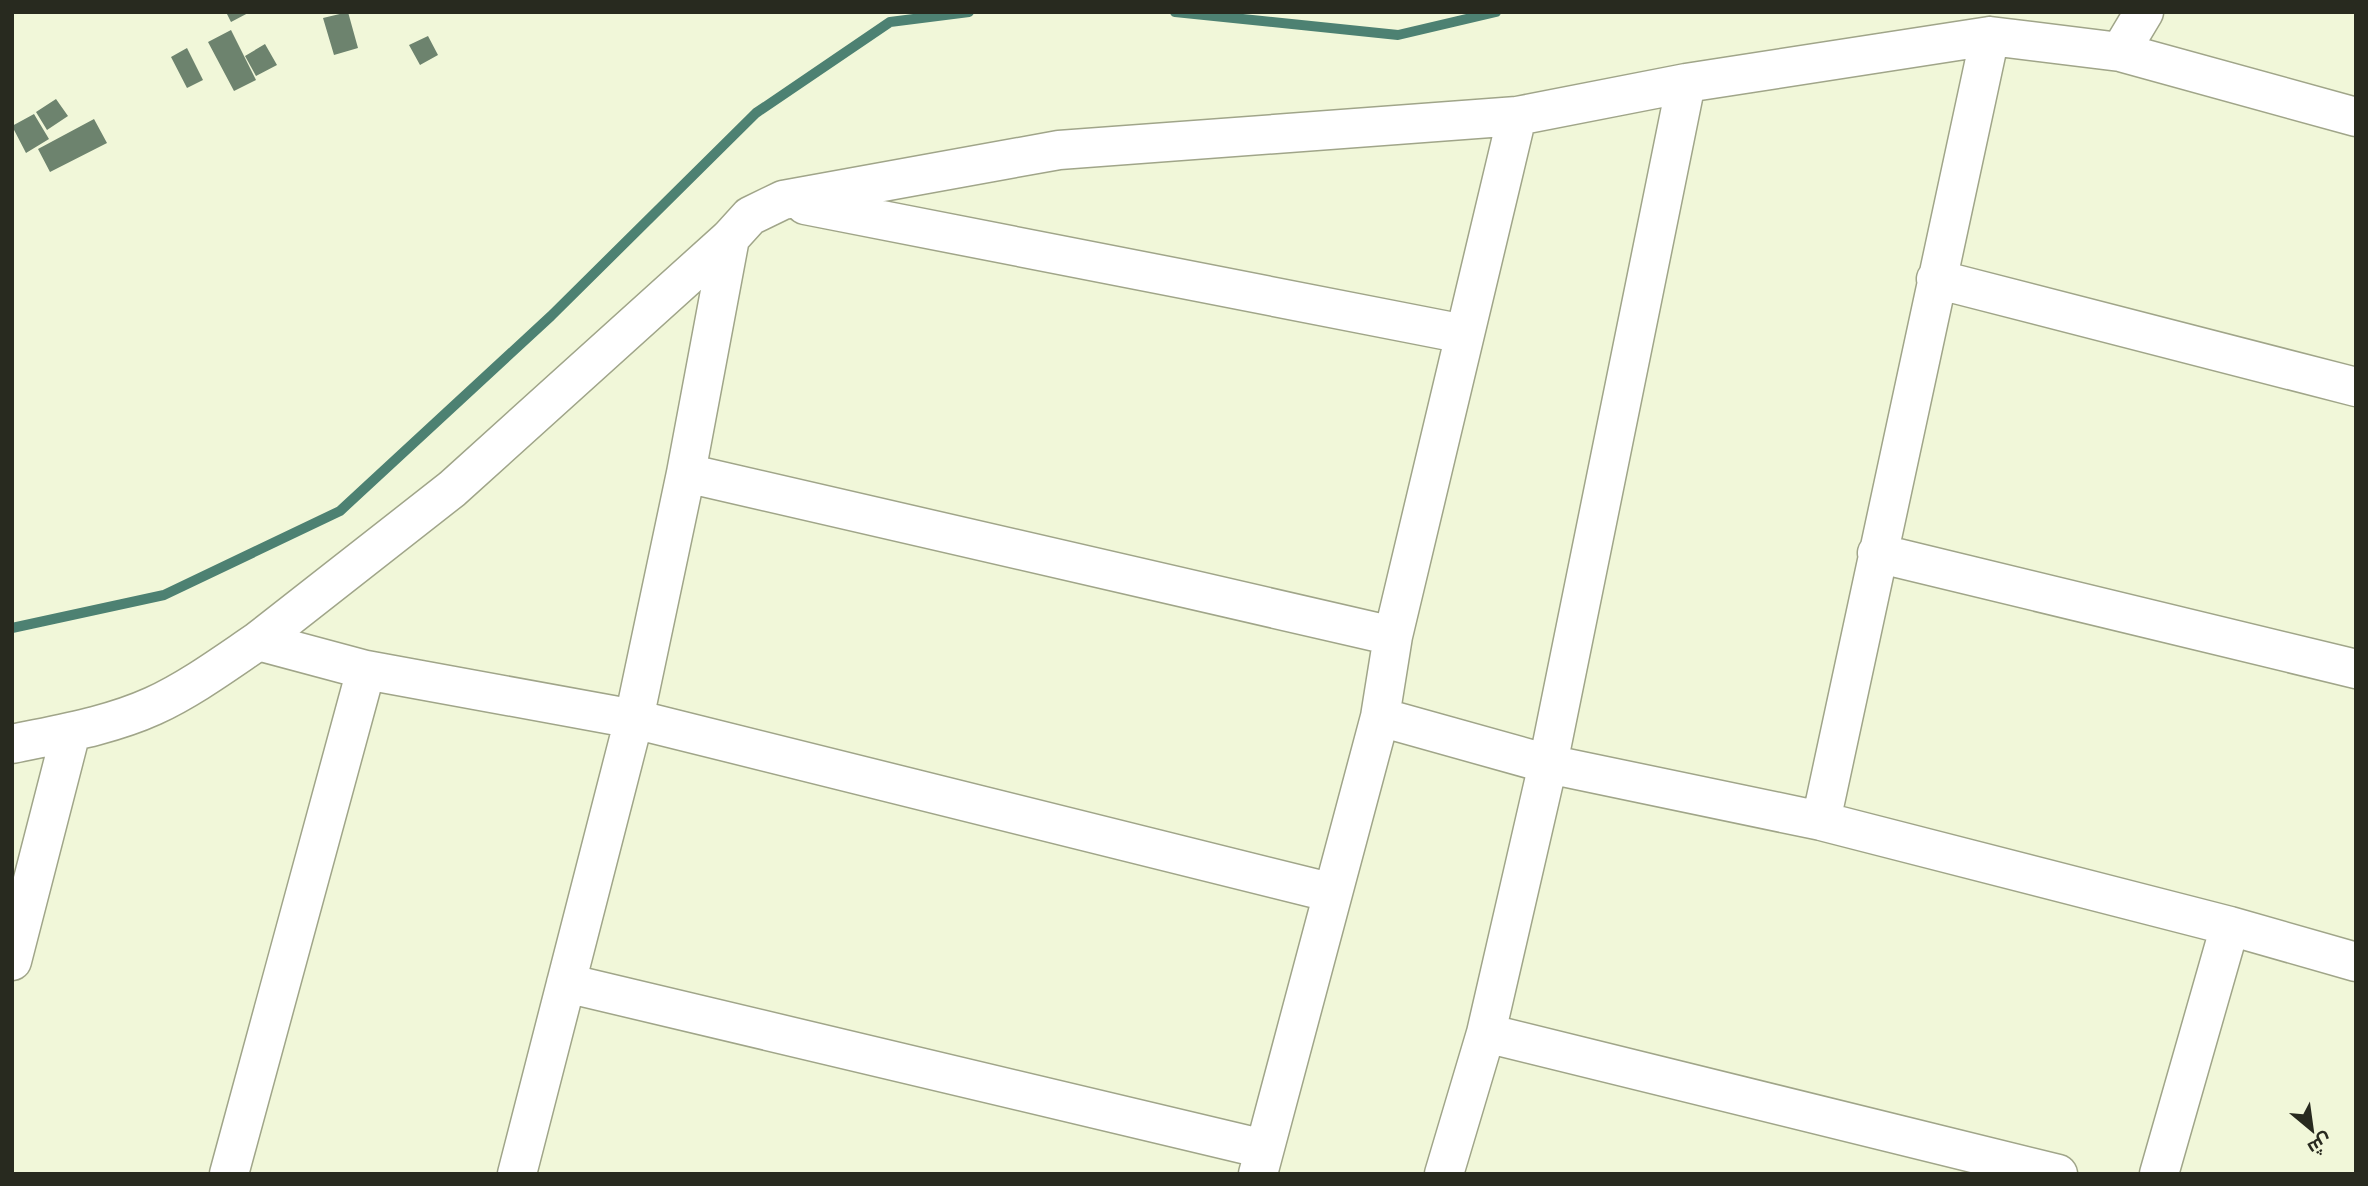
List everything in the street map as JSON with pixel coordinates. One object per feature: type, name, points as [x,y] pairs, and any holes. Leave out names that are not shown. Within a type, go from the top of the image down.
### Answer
[{"type":"street","points":[[2120,52],[2144,12]]},
{"type":"street","points":[[1821,821],[1990,36]]},
{"type":"street","points":[[12,744],[71,732],[152,707],[190,686],[258,641],[452,489],[730,238],[750,216],[783,200],[1059,150],[1517,116],[1686,83],[1990,36],[2120,52],[2356,117]]},
{"type":"street","points":[[1444,1174],[1486,1033],[1548,764],[1686,83]]},
{"type":"street","points":[[566,983],[1261,1161],[1380,717],[1393,636],[1517,116]]},
{"type":"street","points":[[783,200],[1464,334]]},
{"type":"street","points":[[517,1174],[634,719],[687,472],[730,238]]},
{"type":"street","points":[[1936,279],[2356,387]]},
{"type":"street","points":[[687,472],[1393,636]]},
{"type":"street","points":[[1877,553],[2356,669]]},
{"type":"street","points":[[258,641],[366,670],[634,719],[1334,893]]},
{"type":"street","points":[[229,1174],[366,670]]},
{"type":"street","points":[[1380,717],[1548,764],[1821,821],[2230,926],[2356,962]]},
{"type":"street","points":[[12,961],[71,732]]},
{"type":"street","points":[[2159,1174],[2230,926]]},
{"type":"street","points":[[1486,1033],[2058,1174]]},
{"type":"building","points":[[226,12],[250,12],[231,22]]},
{"type":"building","points":[[348,12],[358,48],[334,55],[323,18]]},
{"type":"building","points":[[231,30],[256,80],[234,91],[208,42]]},
{"type":"building","points":[[428,36],[438,55],[420,65],[409,45]]},
{"type":"building","points":[[265,44],[277,65],[256,76],[245,56]]},
{"type":"building","points":[[187,48],[203,80],[187,88],[171,57]]},
{"type":"building","points":[[56,99],[68,116],[47,130],[36,112]]},
{"type":"building","points":[[34,114],[49,139],[26,153],[12,126]]},
{"type":"building","points":[[94,119],[107,143],[50,172],[38,149]]},
{"type":"waterway","points":[[12,628],[164,595],[340,511],[551,316],[756,113],[890,22],[969,12]]},
{"type":"waterway","points":[[1175,12],[1398,35],[1496,12]]}]
